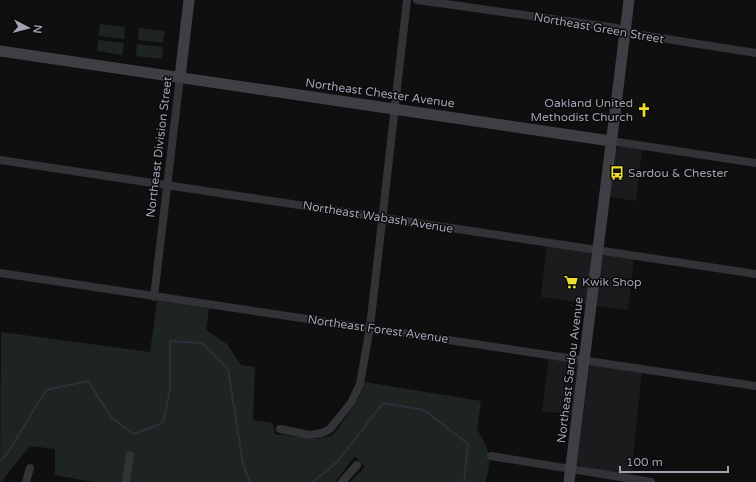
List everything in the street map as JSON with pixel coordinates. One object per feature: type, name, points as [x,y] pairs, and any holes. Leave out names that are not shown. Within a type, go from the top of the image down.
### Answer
[{"type":"street","name":"Northeast Division Street","points":[[154,297],[189,0]]},
{"type":"street","points":[[280,428],[310,435],[322,433],[334,426],[357,392],[363,370],[370,327],[407,0]]},
{"type":"street","name":"Northeast Green Street","points":[[417,0],[616,28],[635,34],[756,53]]},
{"type":"street","name":"Northeast Sardou Avenue","points":[[569,482],[629,0]]},
{"type":"street","name":"Northeast Chester Avenue","points":[[0,51],[756,163]]},
{"type":"street","name":"Northeast Wabash Avenue","points":[[0,160],[756,274]]},
{"type":"street","name":"Northeast Forest Avenue","points":[[0,273],[154,297],[370,327],[756,386]]},
{"type":"street","points":[[126,482],[130,455]]},
{"type":"street","points":[[492,456],[651,482]]},
{"type":"street","points":[[342,482],[357,465]]},
{"type":"street","points":[[26,482],[30,468]]},
{"type":"shaded area","points":[[100,24],[125,27],[124,39],[98,36]]},
{"type":"shaded area","points":[[139,28],[165,31],[163,43],[138,40]]},
{"type":"shaded area","points":[[98,40],[124,43],[122,55],[97,51]]},
{"type":"shaded area","points":[[137,44],[163,47],[162,59],[136,56]]},
{"type":"shaded area","points":[[620,146],[642,150],[636,201],[610,197],[615,151]]},
{"type":"shaded area","points":[[547,244],[591,253],[592,256],[587,304],[541,297]]},
{"type":"shaded area","points":[[605,255],[634,259],[628,310],[596,306],[602,258]]},
{"type":"shaded area","points":[[157,301],[209,308],[206,330],[227,344],[241,365],[255,367],[253,420],[273,423],[275,434],[316,439],[332,436],[355,404],[365,382],[481,401],[477,430],[485,443],[489,455],[489,467],[485,482],[350,482],[365,467],[355,456],[335,482],[93,482],[55,475],[55,449],[30,446],[4,478],[3,482],[0,482],[1,332],[150,352]]},
{"type":"shaded area","points":[[549,357],[575,361],[578,363],[579,368],[573,415],[542,411]]},
{"type":"shaded area","points":[[590,365],[642,372],[631,475],[584,468],[579,466],[577,461]]},
{"type":"waterway","points":[[0,461],[7,454],[46,390],[88,381],[111,417],[133,434],[163,423],[170,390],[170,341],[202,343],[228,369],[243,464],[250,482]]},
{"type":"waterway","points":[[313,482],[338,461],[383,403],[424,410],[468,444],[464,482]]},
{"type":"place","name":"Oakland United Methodist Church","points":[[644,110]]},
{"type":"place","name":"Sardou & Chester","points":[[617,173]]},
{"type":"place","name":"Kwik Shop","points":[[571,282]]}]
